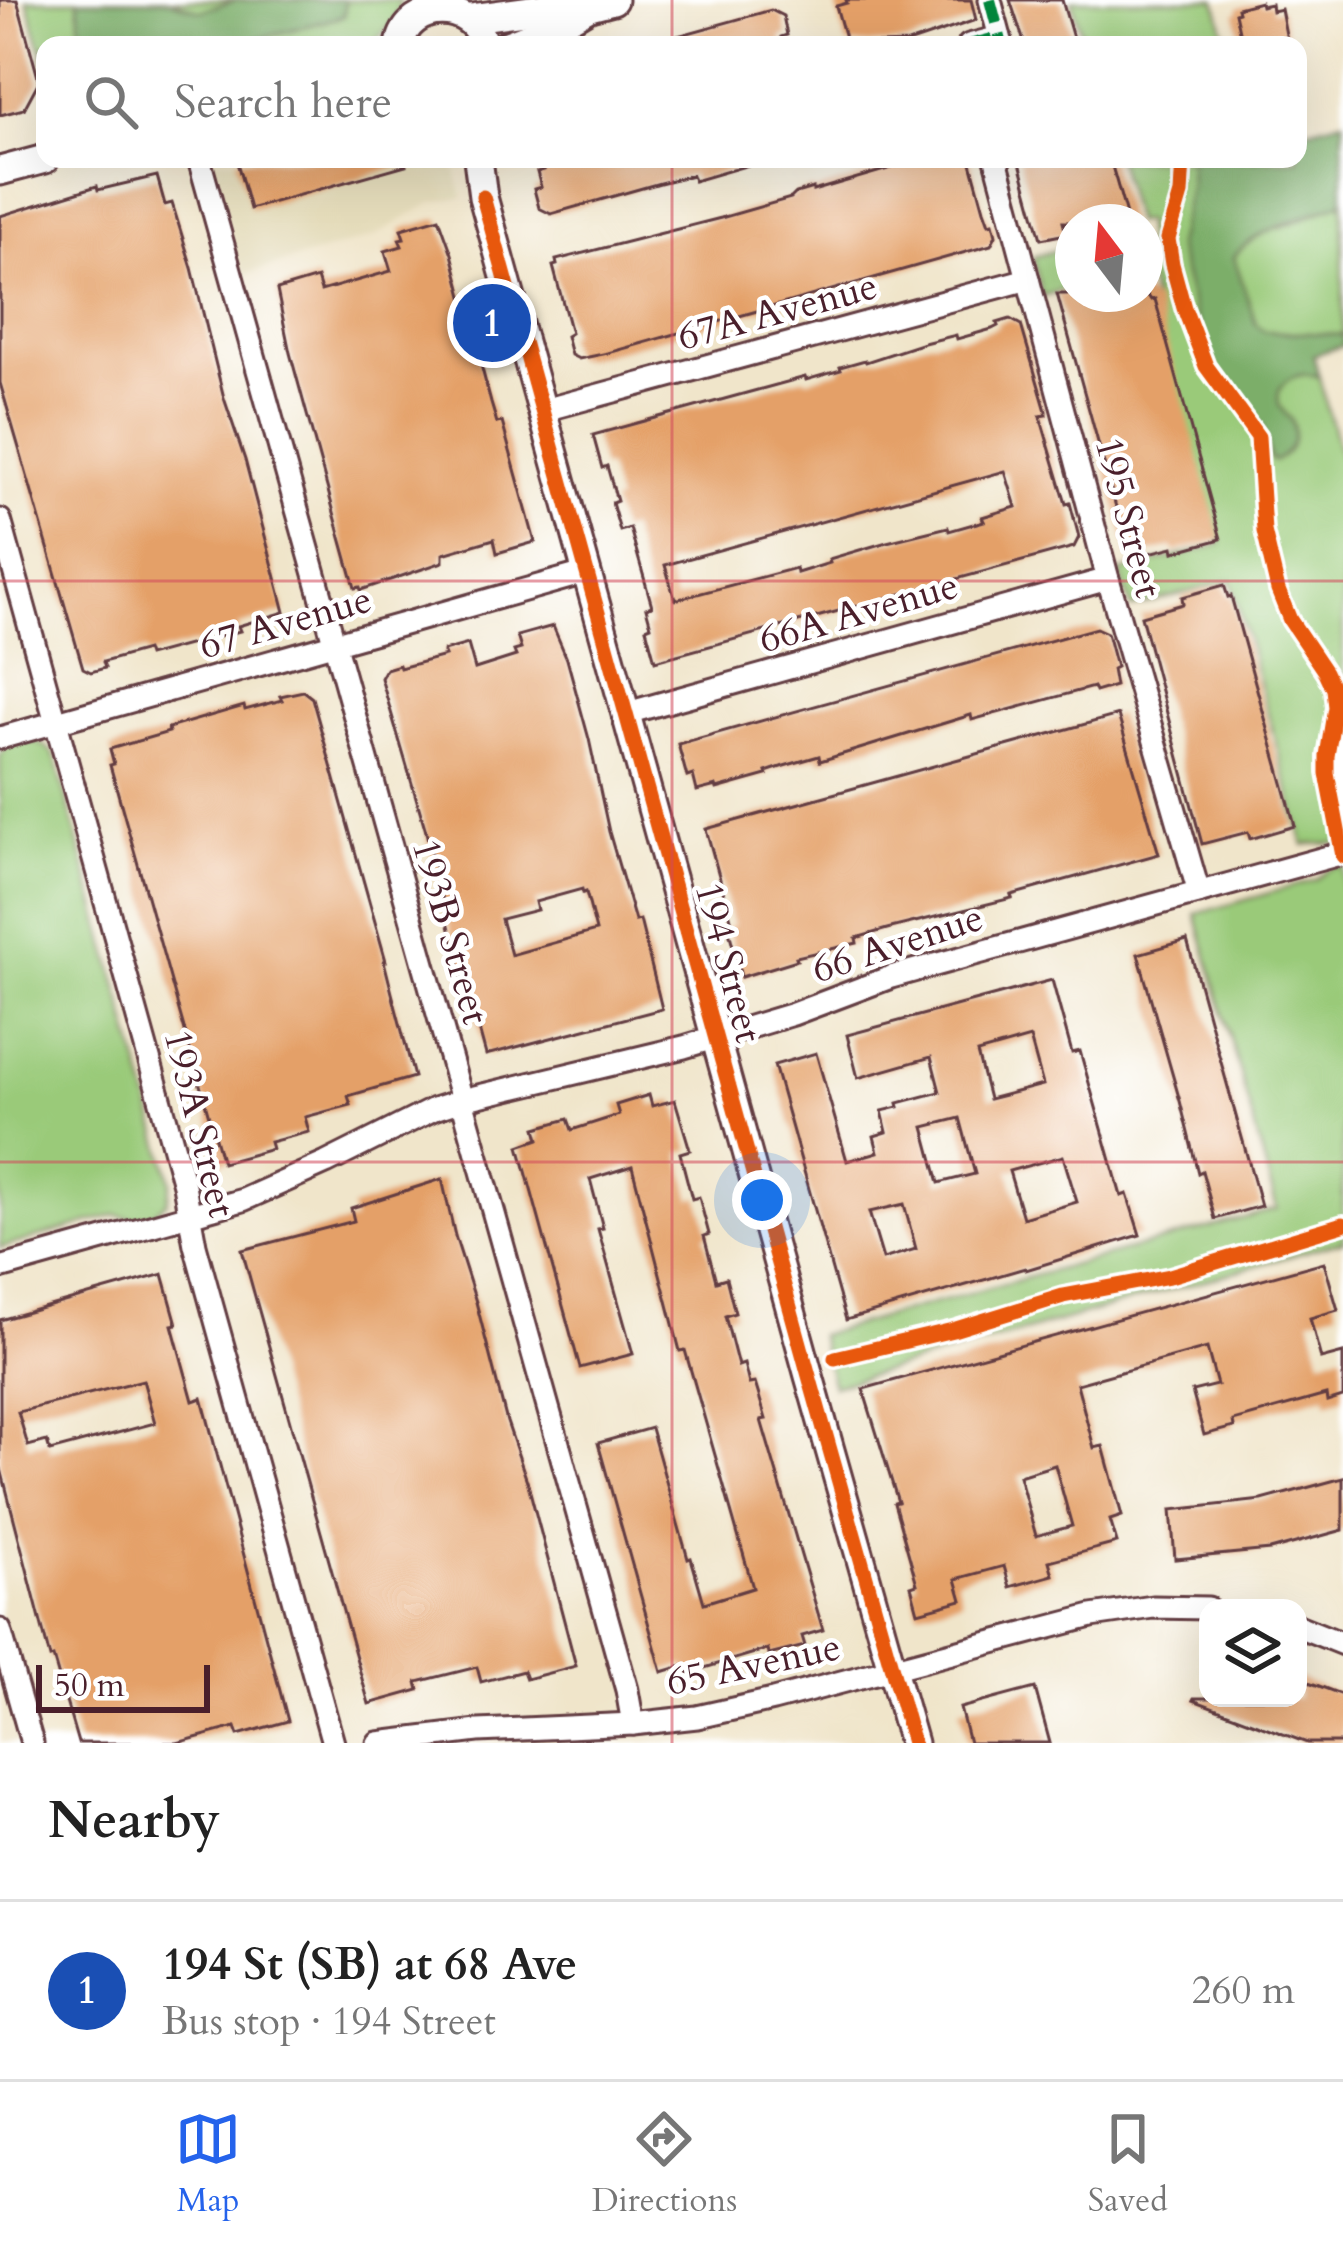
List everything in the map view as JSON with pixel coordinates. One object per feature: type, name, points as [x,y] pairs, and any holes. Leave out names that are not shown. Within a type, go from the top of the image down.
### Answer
[{"type":"street","points":[[990,0],[1000,36]]},
{"type":"street","points":[[401,30],[428,7],[554,8],[601,3]]},
{"type":"street","points":[[530,36],[601,3]]},
{"type":"street","points":[[456,8],[481,36]]},
{"type":"street","points":[[0,171],[36,161]]},
{"type":"street","name":"193B Street","points":[[201,168],[633,1724]]},
{"type":"street","name":"194 Street","points":[[470,168],[484,197]]},
{"type":"street","name":"194 Street","points":[[479,168],[914,1743]]},
{"type":"street","name":"195 Street","points":[[998,168],[1108,579],[1199,893]]},
{"type":"street","name":"67A Avenue","points":[[544,410],[1028,279]]},
{"type":"street","name":"193A Street","points":[[0,520],[333,1743]]},
{"type":"street","name":"67 Avenue","points":[[0,738],[588,572]]},
{"type":"street","name":"66A Avenue","points":[[627,713],[1108,579]]},
{"type":"street","name":"66 Avenue","points":[[0,1268],[242,1200],[462,1100],[716,1037],[891,977],[1343,853]]},
{"type":"street","name":"65 Avenue","points":[[378,1743],[478,1731],[697,1717],[1092,1616],[1153,1607],[1199,1608]]},
{"type":"street","points":[[0,1630],[32,1743]]},
{"type":"street","points":[[1307,1630],[1343,1644]]},
{"type":"shaded area","points":[[212,168],[455,168],[463,197],[433,202],[373,237],[242,275]]},
{"type":"green space","points":[[27,0],[400,0],[396,15],[380,36],[37,36]]},
{"type":"green space","points":[[78,0],[169,0],[200,11],[238,0],[345,0],[344,16],[268,36],[83,36]]},
{"type":"green space","points":[[1072,0],[1216,0],[1226,36],[1082,36]]},
{"type":"green space","points":[[1343,120],[1343,202],[1268,231],[1234,257],[1256,324],[1264,331],[1343,335],[1343,346],[1313,355],[1319,377],[1290,378],[1280,389],[1279,404],[1294,433],[1288,450],[1274,461],[1262,427],[1216,373],[1176,245],[1189,168],[1307,168],[1307,130]]},
{"type":"green space","points":[[1119,168],[1262,168],[1279,228],[1343,202],[1343,335],[1307,333],[1343,466],[1343,842],[1304,845],[1231,580],[1131,608],[1120,572],[1221,544],[1156,312],[1163,312],[1163,204],[1129,204]]},
{"type":"green space","points":[[1055,250],[1055,292],[1042,296],[1033,257]]},
{"type":"green space","points":[[25,741],[44,746],[56,760],[171,1181],[167,1202],[152,1214],[137,1219],[116,1215],[0,1248],[0,754]]},
{"type":"green space","points":[[1343,865],[1343,1241],[833,1386],[819,1335],[1277,1209],[1196,914],[1315,880]]},
{"type":"building","points":[[0,0],[17,0],[36,87],[24,109],[0,115]]},
{"type":"building","points":[[971,0],[976,20],[929,36],[844,36],[836,6]]},
{"type":"building","points":[[1010,0],[1062,0],[1072,36],[1022,36]]},
{"type":"building","points":[[1260,2],[1261,6],[1271,4],[1272,11],[1281,9],[1286,36],[1240,36],[1237,8]]},
{"type":"building","points":[[771,10],[783,16],[787,35],[784,36],[677,36]]},
{"type":"building","points":[[239,168],[395,168],[250,209]]},
{"type":"building","points":[[739,168],[694,181],[692,175],[551,214],[539,208],[534,189],[541,187],[537,172]]},
{"type":"building","points":[[891,168],[972,168],[996,235],[991,245],[608,353],[579,359],[571,355],[566,336],[571,333],[553,266],[556,260]]},
{"type":"building","points":[[1021,168],[1113,168],[1123,204],[1055,204],[1055,236],[1041,239]]},
{"type":"building","points":[[157,176],[165,205],[172,203],[192,268],[285,612],[238,626],[240,631],[148,656],[146,650],[103,662],[105,668],[91,672],[83,668],[0,383],[0,216],[97,186],[98,190]]},
{"type":"building","points":[[439,218],[535,542],[497,553],[494,539],[443,554],[443,562],[361,590],[355,588],[277,290],[317,278],[321,291],[391,271],[385,251],[402,246],[401,229]]},
{"type":"building","points":[[1062,312],[1159,312],[1221,539],[1130,558]]},
{"type":"building","points":[[1010,319],[1021,325],[1046,411],[1040,416],[1079,537],[1074,547],[655,661],[646,628],[651,626],[646,608],[652,606],[630,528],[620,531],[612,503],[617,501],[593,435],[806,380],[924,343],[956,335],[957,339],[992,329]],"holes":[[[1005,471],[1016,507],[982,517],[984,521],[887,542],[797,573],[796,568],[675,600],[665,565]]]},
{"type":"building","points":[[1224,585],[1231,596],[1295,826],[1250,839],[1248,832],[1202,844],[1141,616]]},
{"type":"building","points":[[553,626],[567,659],[609,832],[635,921],[640,920],[662,1009],[486,1055],[381,678],[386,669],[445,656],[443,651],[468,644],[475,669],[516,656],[514,651],[521,649],[517,636]],"holes":[[[582,889],[596,931],[511,955],[501,919],[537,910],[535,902]]]},
{"type":"building","points":[[1096,628],[1107,633],[1116,667],[1112,669],[1115,686],[1095,692],[1093,687],[972,720],[971,715],[717,789],[697,791],[693,775],[687,777],[678,744]]},
{"type":"building","points":[[303,691],[312,698],[414,1077],[348,1096],[351,1105],[305,1117],[309,1132],[270,1142],[272,1149],[222,1163],[110,765],[114,764],[110,749]]},
{"type":"building","points":[[1118,715],[1159,854],[856,938],[857,943],[796,957],[741,977],[728,927],[733,926],[706,829]]},
{"type":"building","points":[[1187,940],[1261,1206],[1215,1219],[1138,954]]},
{"type":"building","points":[[1052,980],[1072,1053],[1080,1051],[1121,1196],[1127,1194],[1140,1235],[846,1320],[774,1065],[816,1053],[847,1161],[878,1152],[874,1136],[887,1132],[882,1111],[940,1092],[931,1057],[858,1078],[847,1035]],"holes":[[[1030,1038],[1043,1085],[989,1099],[977,1053]],[[960,1118],[975,1174],[939,1183],[924,1127]],[[1063,1156],[1077,1202],[1023,1218],[1009,1171]],[[904,1204],[916,1249],[883,1259],[869,1212]]]},
{"type":"building","points":[[649,1095],[652,1106],[675,1100],[690,1150],[680,1153],[692,1199],[699,1197],[716,1281],[726,1278],[735,1313],[725,1316],[738,1366],[744,1364],[749,1384],[755,1383],[766,1419],[761,1420],[823,1630],[802,1636],[805,1646],[769,1655],[768,1649],[688,1673],[685,1665],[662,1672],[598,1443],[651,1428],[704,1603],[753,1588],[685,1350],[680,1351],[632,1166],[590,1179],[603,1228],[598,1229],[633,1354],[580,1368],[519,1146],[539,1139],[536,1128],[568,1119],[572,1130],[619,1115],[616,1105]]},
{"type":"building","points":[[442,1179],[576,1666],[526,1679],[523,1671],[481,1682],[477,1667],[417,1682],[419,1690],[369,1704],[242,1250],[354,1221],[351,1208]]},
{"type":"building","points":[[1324,1262],[1338,1310],[1310,1318],[1321,1359],[1343,1353],[1343,1397],[1327,1402],[1326,1395],[1233,1421],[1234,1427],[1204,1435],[1192,1391],[1217,1385],[1207,1348],[1077,1384],[1094,1448],[1103,1446],[1122,1516],[1110,1520],[1117,1543],[1049,1561],[1053,1575],[1010,1587],[1004,1566],[956,1579],[962,1600],[918,1612],[911,1586],[917,1584],[894,1503],[898,1502],[863,1389]],"holes":[[[1055,1465],[1072,1526],[1036,1536],[1019,1476]]]},
{"type":"building","points":[[163,1274],[193,1401],[202,1398],[288,1721],[238,1735],[235,1727],[177,1743],[78,1743],[50,1658],[0,1465],[0,1320]],"holes":[[[143,1380],[155,1423],[50,1451],[47,1441],[28,1446],[18,1412]]]},
{"type":"building","points":[[1343,1478],[1343,1530],[1270,1550],[1175,1559],[1171,1510],[1262,1500]]},
{"type":"building","points":[[1307,1681],[1343,1695],[1343,1743],[1307,1743],[1212,1707],[1307,1707]]},
{"type":"building","points":[[1035,1688],[1050,1743],[969,1743],[960,1708]]},
{"type":"marked path","points":[[990,0],[1000,36]]},
{"type":"cycle path","points":[[1182,168],[1181,194],[1168,239],[1172,264],[1206,366],[1258,437],[1264,531],[1278,590],[1290,620],[1333,689],[1327,773],[1343,856]]},
{"type":"cycle path","points":[[483,197],[913,1743]]},
{"type":"cycle path","points":[[835,1358],[953,1330],[1063,1296],[1170,1276],[1343,1224]]},
{"type":"place","name":"194 St (SB) at 68 Ave","points":[[492,323]]}]
